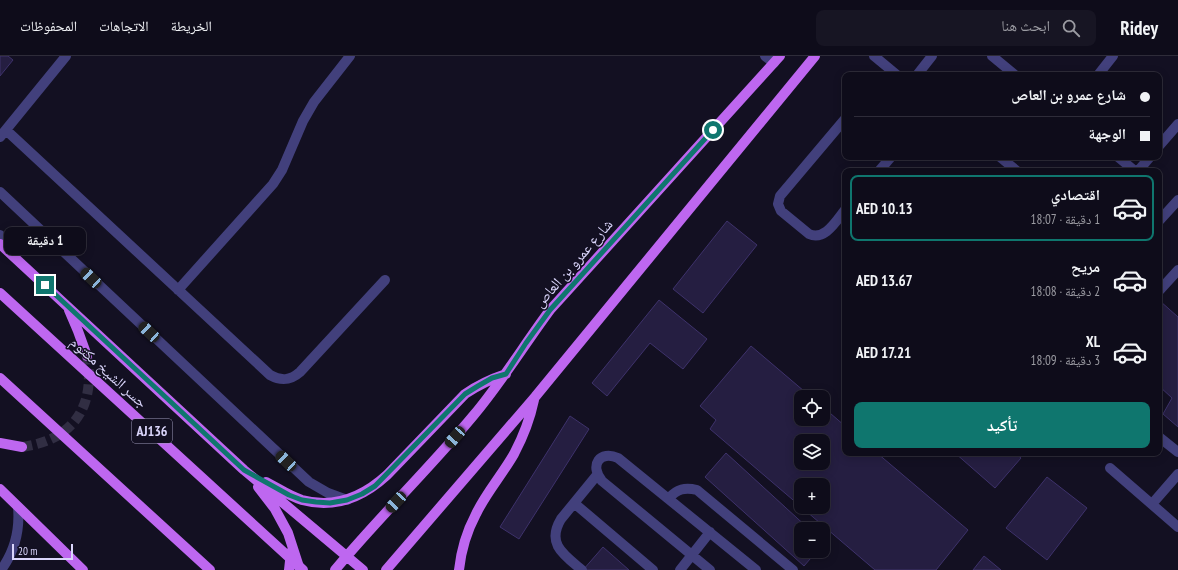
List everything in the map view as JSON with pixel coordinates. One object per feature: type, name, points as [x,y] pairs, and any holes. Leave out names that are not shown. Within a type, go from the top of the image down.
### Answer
[{"type":"main road","points":[[386,570],[535,397],[816,56]]},
{"type":"main road","name":"شارع عمرو بن العاص","points":[[335,570],[474,415],[506,374],[526,343],[555,305],[777,60]]},
{"type":"main road","points":[[0,244],[244,470],[363,570]]},
{"type":"main road","name":"جسر الشيخ مكتوم","points":[[0,293],[302,570]]},
{"type":"main road","points":[[67,306],[87,356]]},
{"type":"main road","points":[[244,470],[289,495],[302,500],[330,503],[347,500],[362,494],[375,486],[465,394],[492,378],[506,374]]},
{"type":"main road","points":[[0,378],[210,570]]},
{"type":"main road","points":[[459,570],[466,539],[475,514],[521,441],[532,412],[535,397]]},
{"type":"main road","points":[[0,443],[22,447]]},
{"type":"main road","points":[[244,470],[275,509],[288,533],[302,570]]},
{"type":"main road","points":[[0,489],[81,568]]},
{"type":"main road","points":[[288,533],[291,552],[289,570]]},
{"type":"main road","points":[[345,570],[346,556]]},
{"type":"street","points":[[66,56],[3,133],[270,375],[282,380],[295,376],[300,372],[385,280]]},
{"type":"street","points":[[178,290],[273,184],[282,170],[303,121],[314,102],[350,56]]},
{"type":"street","points":[[765,56],[777,60]]},
{"type":"street","points":[[874,56],[885,71]]},
{"type":"street","points":[[919,72],[932,56]]},
{"type":"street","points":[[992,56],[1011,72]]},
{"type":"street","points":[[1100,72],[1113,56]]},
{"type":"street","points":[[842,122],[780,196],[778,204],[780,211],[813,236],[825,233],[842,213]]},
{"type":"street","points":[[1162,143],[1178,124]]},
{"type":"street","points":[[882,168],[888,160]]},
{"type":"street","points":[[1004,160],[1013,168]]},
{"type":"street","points":[[1122,160],[1131,168]]},
{"type":"street","points":[[1141,168],[1147,160]]},
{"type":"street","points":[[0,192],[309,482],[328,493],[347,500]]},
{"type":"street","points":[[1162,218],[1178,200]]},
{"type":"street","points":[[0,235],[10,253]]},
{"type":"street","points":[[1162,288],[1178,270]]},
{"type":"street","points":[[1162,439],[1178,452]]},
{"type":"street","points":[[710,570],[602,480],[597,475],[596,467],[598,460],[604,456],[611,455],[618,458],[756,570]]},
{"type":"street","points":[[1110,468],[1178,527]]},
{"type":"street","points":[[1152,504],[1178,474]]},
{"type":"street","points":[[582,570],[559,549],[555,534],[557,526],[597,475]]},
{"type":"street","points":[[668,498],[681,489],[689,488],[697,490],[793,570]]},
{"type":"street","points":[[574,503],[653,570]]},
{"type":"street","points":[[1,570],[9,558],[14,546],[19,520],[18,507]]},
{"type":"street","points":[[680,570],[710,532]]},
{"type":"building","points":[[0,56],[8,56],[13,60],[0,76]]},
{"type":"building","points":[[727,221],[757,245],[703,313],[673,289]]},
{"type":"building","points":[[659,300],[707,339],[683,369],[650,343],[607,396],[592,383]]},
{"type":"building","points":[[1162,303],[1178,317],[1178,427],[1163,414],[1172,398],[1162,389]]},
{"type":"building","points":[[751,346],[803,390],[794,390],[794,426],[830,426],[830,413],[842,423],[842,456],[881,456],[968,530],[936,570],[875,570],[830,532],[830,522],[819,522],[809,514],[830,514],[830,478],[794,478],[794,501],[710,429],[716,420],[700,406]]},
{"type":"building","points":[[570,416],[589,429],[519,539],[500,527]]},
{"type":"building","points":[[726,453],[801,522],[794,522],[794,557],[705,477]]},
{"type":"building","points":[[958,456],[1019,456],[1021,458],[995,488]]},
{"type":"building","points":[[1047,477],[1087,508],[1047,560],[1006,528]]},
{"type":"building","points":[[603,547],[629,570],[583,570]]},
{"type":"building","points":[[984,556],[1001,570],[973,570]]},
{"type":"building","points":[[795,558],[811,558],[804,566]]},
{"type":"tunnel","points":[[22,447],[40,443],[55,437],[67,429],[77,418],[84,405],[88,391],[89,374],[87,356]]},
{"type":"route","points":[[45,285],[244,470],[289,495],[302,500],[330,503],[347,500],[362,494],[375,486],[465,394],[492,378],[506,374],[550,310],[713,130]]}]
